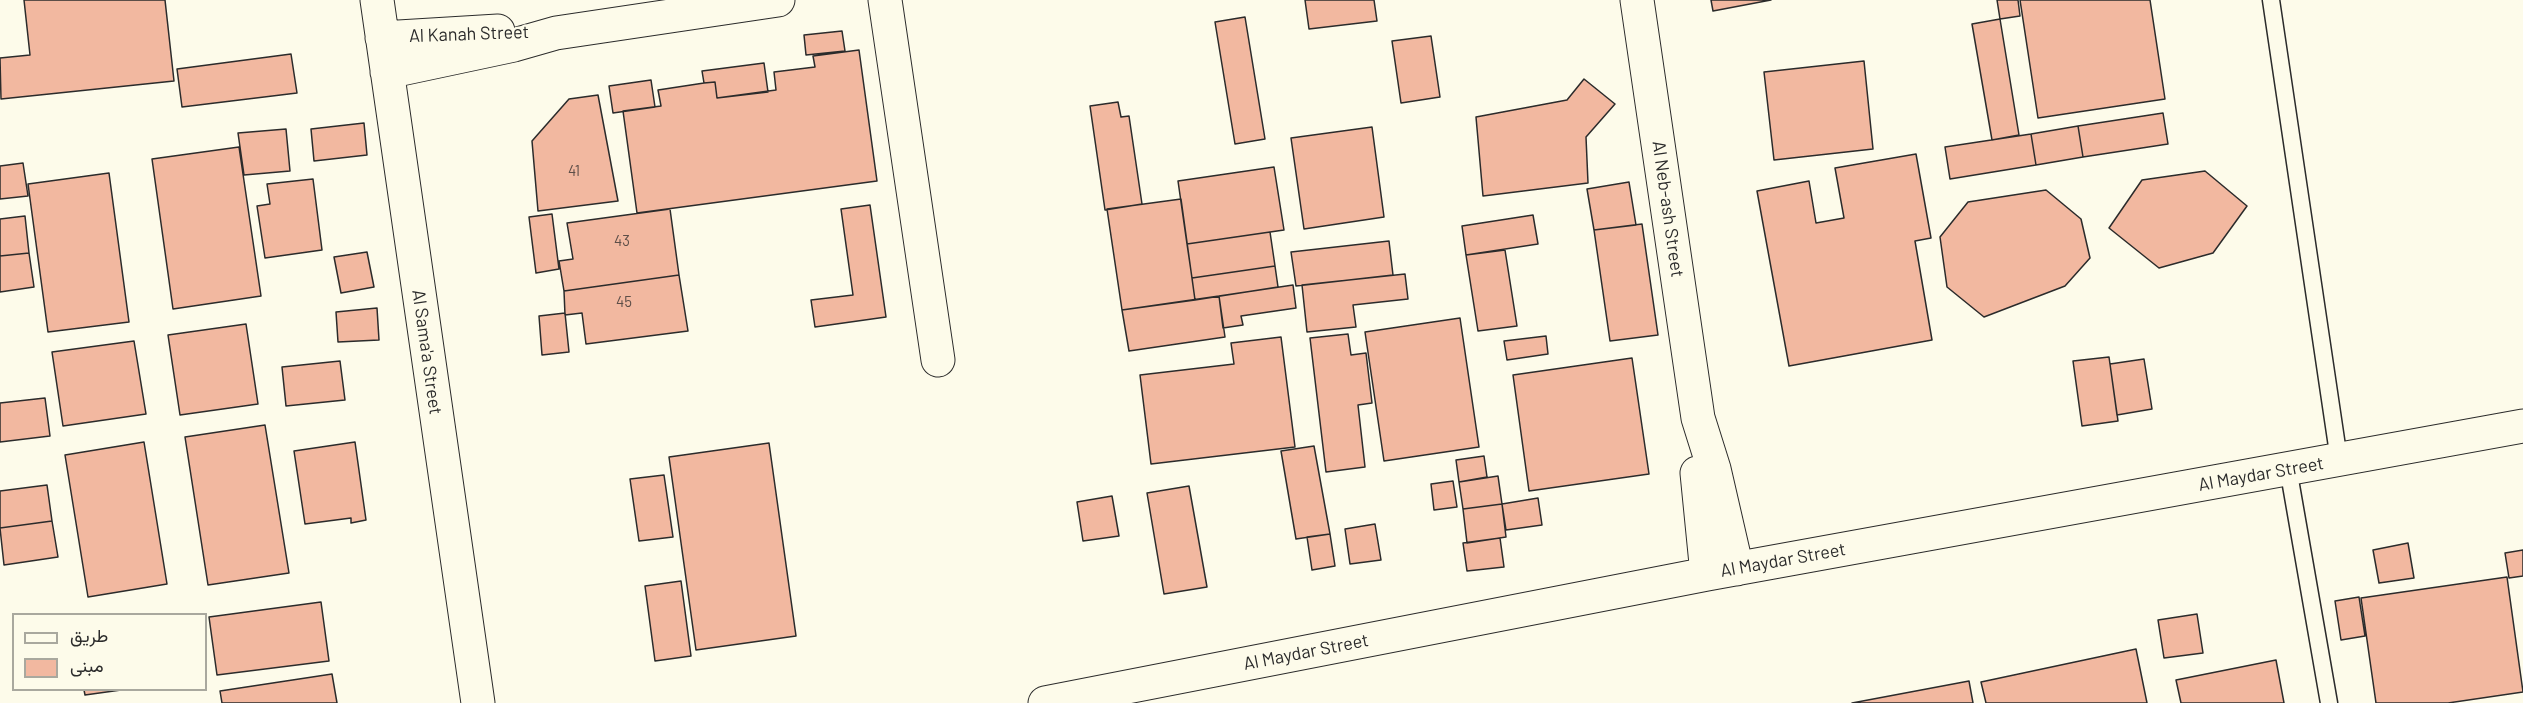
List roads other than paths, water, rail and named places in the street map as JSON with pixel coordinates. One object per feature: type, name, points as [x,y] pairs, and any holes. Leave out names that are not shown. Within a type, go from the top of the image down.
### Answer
[{"type":"street","name":"Al Sama'a Street","points":[[377,0],[478,703]]},
{"type":"street","name":"Al Kanah Street","points":[[387,72],[514,45],[556,33],[778,0]]},
{"type":"street","points":[[885,0],[938,360]]},
{"type":"street","name":"Al Neb-ash Street","points":[[1638,0],[1698,418],[1714,469],[1722,572]]},
{"type":"street","name":"Al Kanah Street","points":[[382,38],[513,31],[556,33]]},
{"type":"street","name":"Al Maydar Street","points":[[1045,703],[1722,572],[2523,426]]},
{"type":"lane","points":[[2271,0],[2339,460]]},
{"type":"lane","points":[[2288,468],[2330,703]]}]
